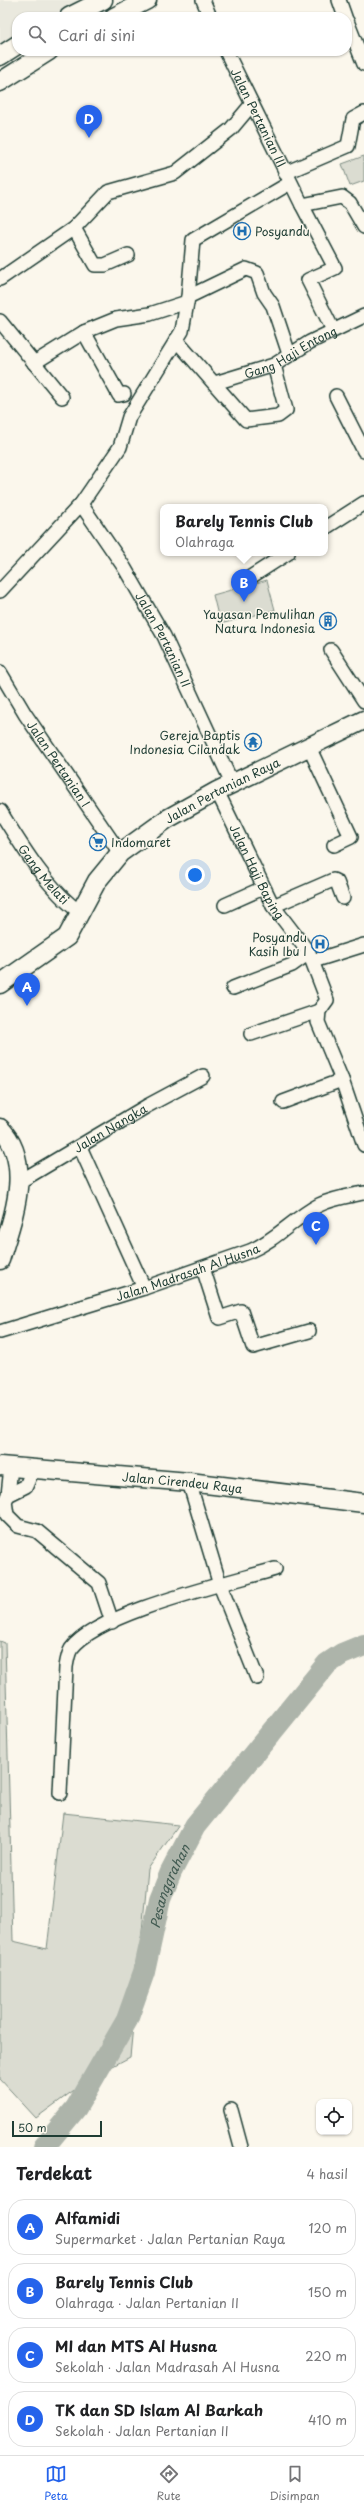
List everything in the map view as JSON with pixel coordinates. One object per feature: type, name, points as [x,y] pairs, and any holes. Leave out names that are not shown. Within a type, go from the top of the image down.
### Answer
[{"type":"main road","points":[[79,12],[103,0]]},
{"type":"main road","points":[[124,12],[147,0]]},
{"type":"main road","points":[[0,56],[12,48]]},
{"type":"main road","points":[[0,82],[41,56]]},
{"type":"main road","name":"Jalan Pertanian Raya","points":[[0,984],[67,937],[97,881],[120,853],[167,819],[225,787],[362,721]]},
{"type":"main road","points":[[0,1128],[15,1150],[19,1182],[0,1260]]},
{"type":"main road","name":"Jalan Cirendeu Raya","points":[[6,1467],[189,1482],[364,1503]]},
{"type":"street","points":[[202,0],[208,12]]},
{"type":"street","points":[[339,0],[343,12]]},
{"type":"street","points":[[352,34],[364,64]]},
{"type":"street","name":"Jalan Pertanian III","points":[[228,56],[334,268],[308,280],[333,330]]},
{"type":"street","points":[[0,278],[74,228],[108,192],[175,173],[231,129],[252,104]]},
{"type":"street","points":[[0,590],[81,504],[120,447],[129,417],[182,331],[188,299],[193,240],[288,178],[348,146],[354,119],[364,113]]},
{"type":"street","points":[[302,205],[342,197],[350,203],[364,227]]},
{"type":"street","points":[[74,228],[95,265],[104,265],[128,255]]},
{"type":"street","points":[[34,362],[84,332],[116,319],[144,316],[188,299],[246,269],[257,273],[264,293],[273,306],[289,354]]},
{"type":"street","name":"Gang Haji Entong","points":[[215,383],[274,365],[289,354],[333,330],[364,316]]},
{"type":"street","points":[[0,321],[62,397]]},
{"type":"street","points":[[84,332],[119,395],[124,394]]},
{"type":"street","points":[[176,340],[246,420],[278,416],[286,410],[274,365]]},
{"type":"street","points":[[336,396],[364,451]]},
{"type":"street","points":[[328,526],[364,502]]},
{"type":"street","name":"Jalan Pertanian II","points":[[81,504],[100,528],[164,636],[225,787]]},
{"type":"street","points":[[249,578],[283,556]]},
{"type":"street","points":[[330,650],[364,701]]},
{"type":"street","name":"Jalan Pertanian I","points":[[0,672],[25,714],[120,853]]},
{"type":"street","points":[[309,747],[351,837],[334,845]]},
{"type":"street","name":"Jalan Haji Baping","points":[[225,787],[263,888],[273,906],[311,957],[327,996],[326,1004],[319,1011]]},
{"type":"street","name":"Gang Melati","points":[[0,811],[20,843],[66,903],[81,913]]},
{"type":"street","points":[[273,906],[333,880],[337,882],[343,898]]},
{"type":"street","points":[[225,905],[263,888]]},
{"type":"street","points":[[233,988],[311,957],[364,945]]},
{"type":"street","points":[[251,1034],[319,1011],[318,1022],[342,1080],[364,1146]]},
{"type":"street","name":"Jalan Nangka","points":[[19,1182],[147,1106],[204,1076]]},
{"type":"street","points":[[282,1102],[342,1080]]},
{"type":"street","points":[[80,1147],[144,1288]]},
{"type":"street","name":"Jalan Madrasah Al Husna","points":[[0,1332],[144,1288],[203,1268],[265,1244],[319,1205],[336,1198],[364,1193]]},
{"type":"street","points":[[203,1268],[219,1318],[241,1311],[253,1347],[309,1330]]},
{"type":"street","points":[[6,1467],[8,1495],[5,1508],[11,1521],[18,1526],[37,1531],[99,1583],[112,1622]]},
{"type":"street","points":[[8,1495],[26,1486],[32,1469]]},
{"type":"street","points":[[189,1482],[220,1585],[257,1678]]},
{"type":"street","points":[[60,1793],[66,1667],[70,1650],[84,1637],[137,1610],[275,1569]]},
{"type":"street","points":[[231,2110],[241,2147]]},
{"type":"shaded area","points":[[0,0],[81,0],[59,12],[12,12],[12,38],[0,44]]},
{"type":"shaded area","points":[[364,156],[364,181],[350,186],[342,164]]},
{"type":"shaded area","points":[[267,580],[275,610],[220,624],[213,595]]},
{"type":"shaded area","points":[[0,1641],[5,1643],[13,1941],[47,1949],[63,1813],[179,1825],[148,1869],[130,2057],[92,2077],[36,2118],[0,2079]]},
{"type":"waterway","name":"Pesanggrahan","points":[[44,2147],[76,2108],[127,2020],[144,1972],[160,1899],[171,1872],[195,1826],[327,1664],[342,1654],[364,1645]]},
{"type":"place","name":"TK dan SD Islam Al Barkah","points":[[89,138]]},
{"type":"place","name":"Posyandu","points":[[242,231]]},
{"type":"place","name":"Barely Tennis Club","points":[[244,602]]},
{"type":"place","name":"Yayasan Pemulihan Natura Indonesia","points":[[328,621]]},
{"type":"place","name":"Gereja Baptis Indonesia Cilandak","points":[[253,742]]},
{"type":"place","name":"Indomaret","points":[[98,842]]},
{"type":"place","name":"Posyandu Kasih Ibu I","points":[[320,944]]},
{"type":"place","name":"Alfamidi","points":[[27,1006]]},
{"type":"place","name":"MI dan MTS Al Husna","points":[[316,1245]]}]
